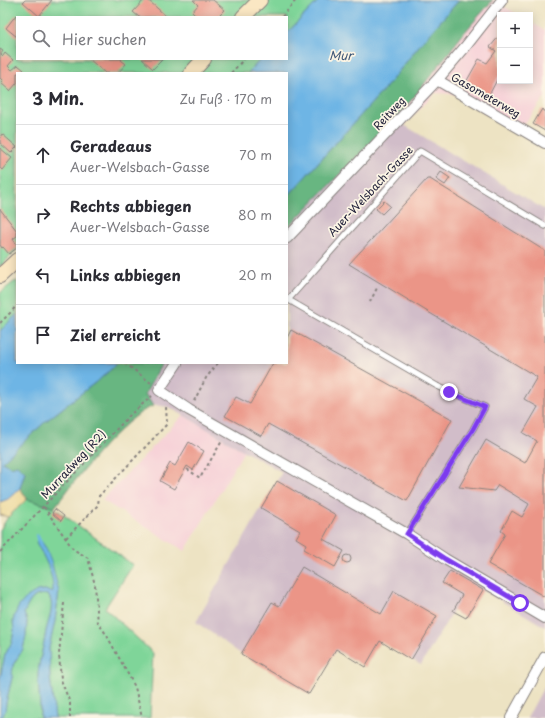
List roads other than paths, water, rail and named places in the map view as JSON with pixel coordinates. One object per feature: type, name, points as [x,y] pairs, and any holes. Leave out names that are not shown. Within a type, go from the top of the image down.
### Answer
[{"type":"street","points":[[244,16],[260,0]]},
{"type":"street","name":"Reitweg","points":[[288,237],[437,80],[502,0]]},
{"type":"street","points":[[192,72],[203,60]]},
{"type":"street","name":"Gasometerweg","points":[[437,80],[545,143]]},
{"type":"street","points":[[0,276],[16,261]]},
{"type":"street","points":[[176,364],[162,392],[189,410],[407,534],[445,559],[545,618]]},
{"type":"street","points":[[511,718],[545,657]]},
{"type":"lane","name":"Auer-Welsbach-Gasse","points":[[288,298],[420,151],[545,226]]},
{"type":"lane","points":[[288,300],[437,386],[485,407],[473,429],[407,534]]},
{"type":"water","name":"Mur","points":[[319,0],[459,0],[422,42],[387,86],[288,196],[288,72],[249,72],[260,60],[288,60],[288,32]]},
{"type":"water","points":[[16,315],[16,364],[117,364],[46,421],[2,462],[11,467],[17,465],[25,472],[20,488],[8,499],[0,502],[0,331]]},
{"type":"water","points":[[41,541],[46,548],[52,564],[59,592],[49,648],[50,677],[55,718],[40,718],[38,674],[40,658],[51,613],[50,599],[48,595],[43,594],[33,598],[24,613],[27,621],[26,636],[23,649],[13,665],[12,678],[5,711],[3,716],[0,718],[0,678],[5,655],[12,642],[14,630],[13,621],[15,614],[19,606],[27,597],[37,591],[53,591],[50,572],[36,542]]},
{"type":"waterway","points":[[37,536],[41,544]]}]
